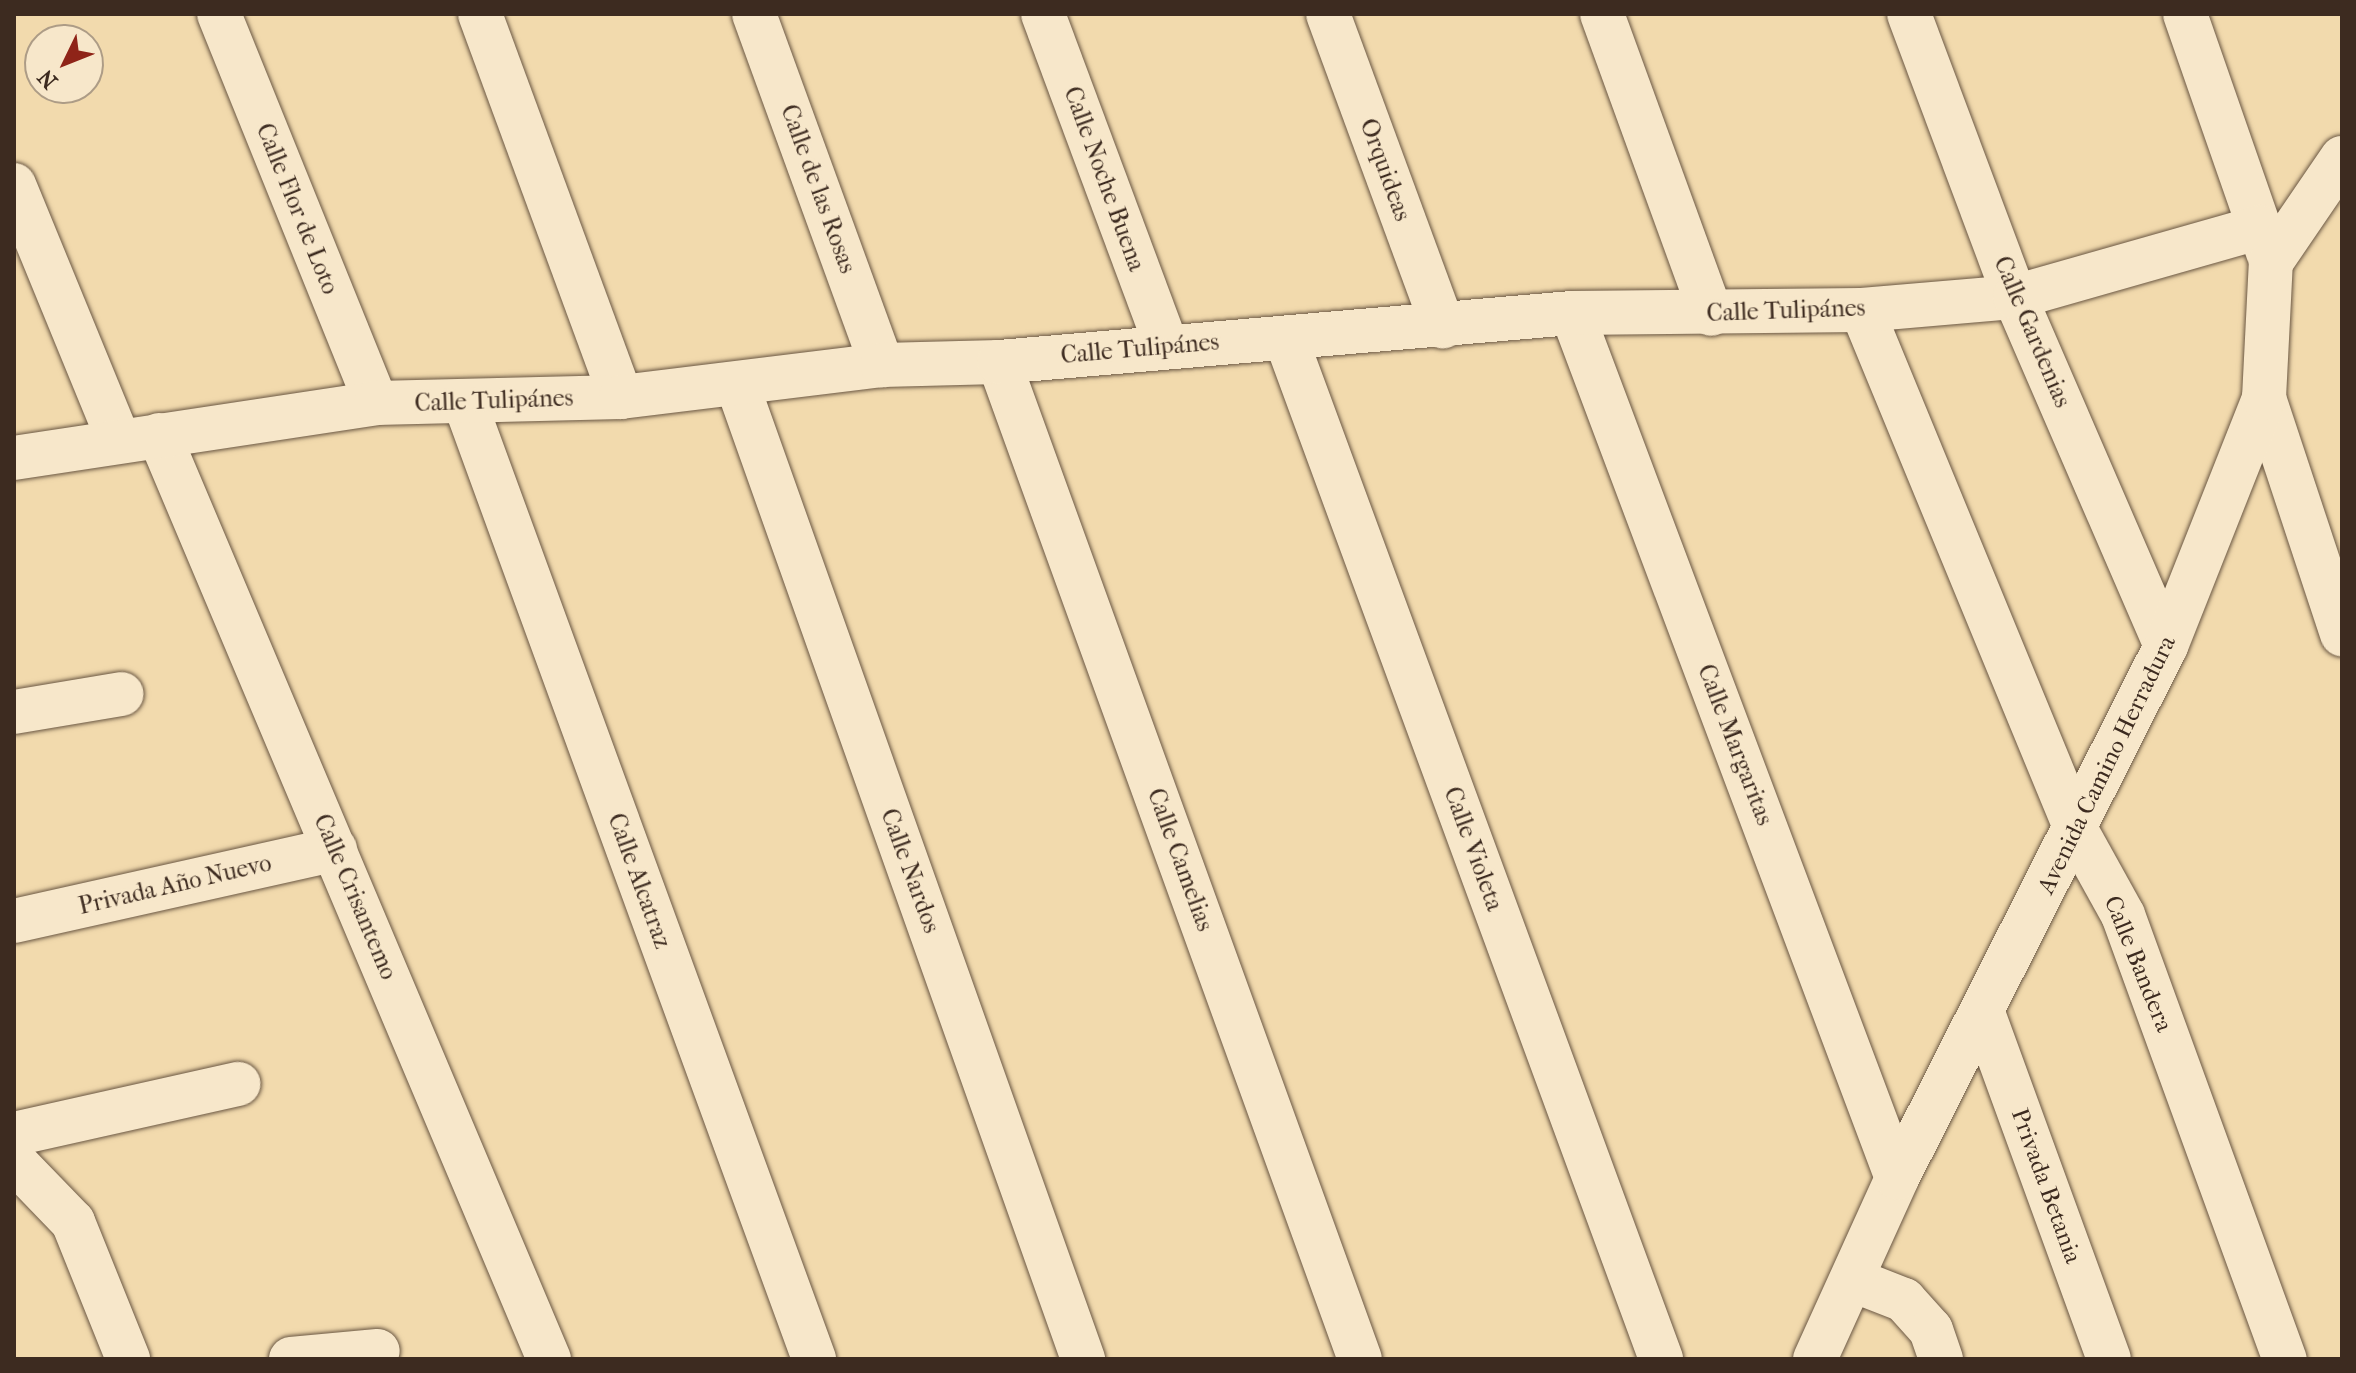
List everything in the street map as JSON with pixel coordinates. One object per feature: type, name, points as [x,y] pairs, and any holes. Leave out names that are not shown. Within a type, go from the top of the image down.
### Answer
[{"type":"street","name":"Calle Flor de Loto","points":[[219,14],[376,403]]},
{"type":"street","points":[[480,14],[621,397]]},
{"type":"street","name":"Calle de las Rosas","points":[[754,14],[882,365]]},
{"type":"street","name":"Calle Noche Buena","points":[[1043,14],[1166,345]]},
{"type":"street","name":"Orquideas","points":[[1328,14],[1443,327]]},
{"type":"street","points":[[1602,14],[1711,314]]},
{"type":"street","name":"Calle Gardenias","points":[[1909,14],[2015,297],[2166,646]]},
{"type":"street","points":[[2185,14],[2266,244],[2342,158]]},
{"type":"street","name":"Calle Crisantemo","points":[[14,185],[139,437],[335,849],[549,1359]]},
{"type":"street","name":"Calle Tulipánes","points":[[14,458],[376,403],[621,397],[882,365],[999,362],[1166,345],[1443,327],[1572,313],[1711,314],[1862,310],[2015,297],[2266,244]]},
{"type":"street","name":"Avenida Camino Herradura","points":[[1815,1359],[1897,1178],[2077,832],[2166,646],[2264,398],[2266,244]]},
{"type":"street","name":"Calle Bandera","points":[[1862,310],[2077,832],[2123,915],[2285,1359]]},
{"type":"street","name":"Calle Margaritas","points":[[1572,313],[1897,1178]]},
{"type":"street","name":"Calle Violeta","points":[[1286,339],[1661,1359]]},
{"type":"street","name":"Calle Camelias","points":[[999,362],[1360,1359]]},
{"type":"street","name":"Calle Nardos","points":[[737,384],[1083,1359]]},
{"type":"street","points":[[2264,398],[2327,537],[2342,634]]},
{"type":"street","name":"Calle Alcatraz","points":[[465,403],[814,1359]]},
{"type":"street","points":[[14,712],[121,694]]},
{"type":"street","name":"Privada Año Nuevo","points":[[14,921],[335,849]]},
{"type":"street","name":"Privada Betania","points":[[1983,1013],[2109,1359]]},
{"type":"street","points":[[14,1134],[238,1084]]},
{"type":"street","points":[[14,1161],[73,1222],[128,1359]]},
{"type":"street","points":[[1853,1280],[1904,1300],[1931,1330],[1941,1359]]},
{"type":"street","points":[[291,1359],[378,1351]]}]
